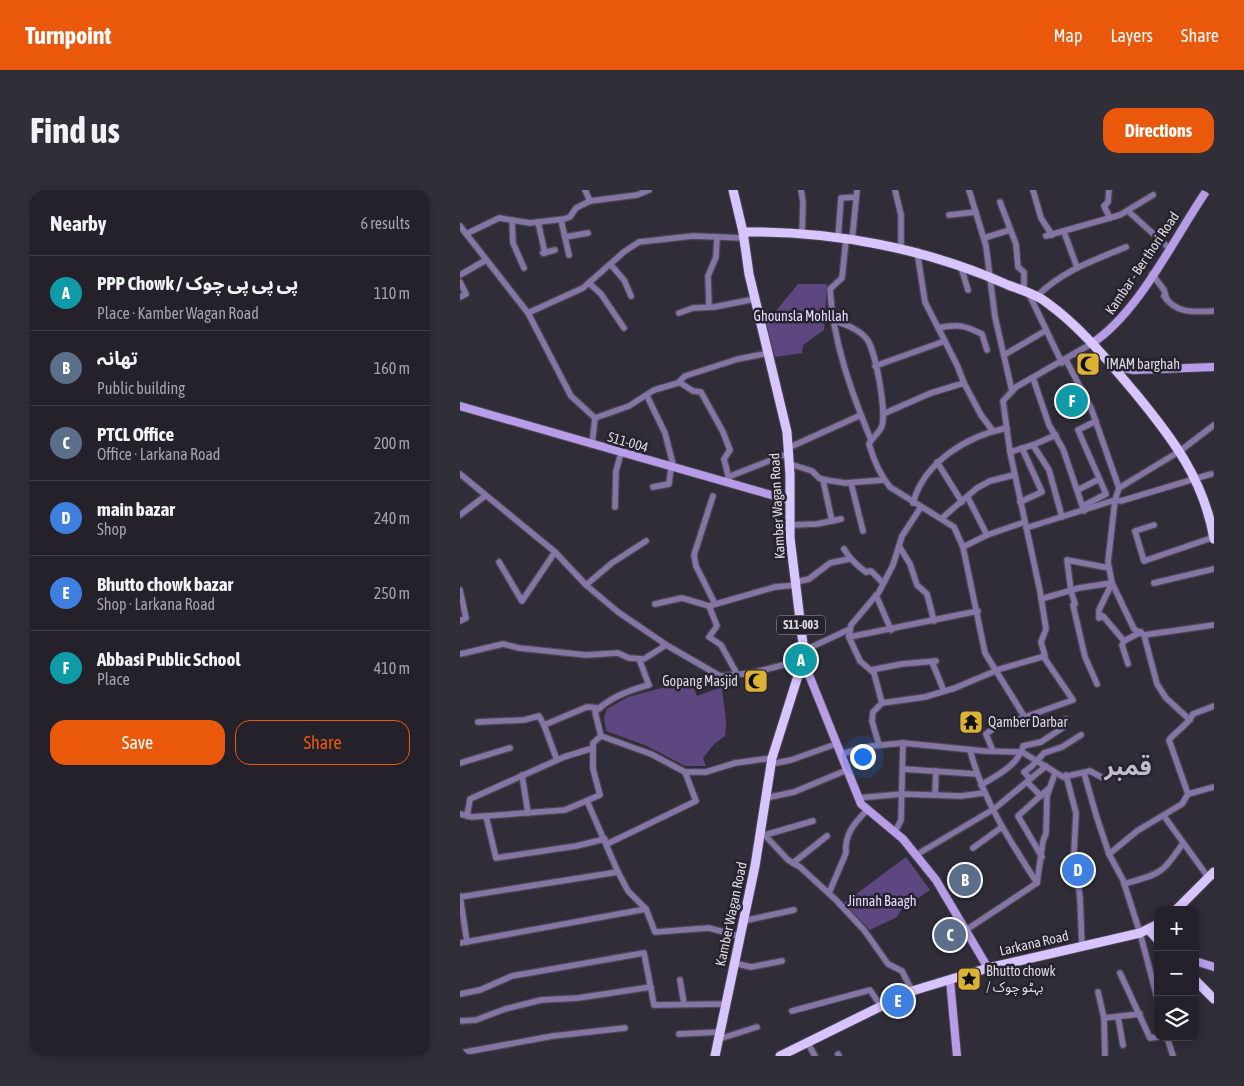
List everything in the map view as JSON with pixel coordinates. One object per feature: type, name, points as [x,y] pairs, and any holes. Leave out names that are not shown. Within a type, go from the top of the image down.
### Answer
[{"type":"main road","name":"Kamber Wagan Road","points":[[715,1056],[739,936],[763,833],[772,761],[803,655],[790,525],[790,464],[787,432],[755,299],[733,190]]},
{"type":"main road","points":[[743,235],[802,235],[917,251],[990,276],[1045,301],[1070,322],[1114,367],[1180,451],[1195,478],[1213,522],[1214,538]]},
{"type":"main road","points":[[1180,906],[1211,874]]},
{"type":"main road","points":[[1154,926],[1145,932],[1154,938]]},
{"type":"main road","name":"Larkana Road","points":[[780,1056],[912,991],[988,968],[1145,932]]},
{"type":"main road","points":[[1199,984],[1214,999]]},
{"type":"main road","name":"Larkana Road","points":[[792,1056],[926,987]]},
{"type":"street","points":[[585,190],[590,201]]},
{"type":"street","points":[[466,234],[500,218],[538,222],[561,220],[570,217],[576,208],[590,201],[636,195],[649,190]]},
{"type":"street","points":[[801,190],[803,202],[802,235]]},
{"type":"street","points":[[856,190],[846,240],[842,278],[830,289],[832,320],[842,361],[871,440],[871,451],[884,480],[913,503],[942,518],[954,527],[963,547],[965,566],[978,611],[985,653],[1024,716]]},
{"type":"street","points":[[895,190],[901,215],[901,249]]},
{"type":"street","points":[[968,190],[984,238],[1012,391]]},
{"type":"street","points":[[1033,190],[1041,218],[1049,236],[1128,211],[1153,195]]},
{"type":"street","points":[[1109,190],[1108,202],[1104,206],[1110,218]]},
{"type":"street","name":"Kambar - Ber thori Road","points":[[1091,344],[1108,333],[1129,309],[1207,190]]},
{"type":"street","points":[[846,240],[841,198],[856,197]]},
{"type":"street","points":[[1000,202],[1016,244],[1018,267],[1024,272],[1030,294],[1045,331],[1064,361],[1096,421],[1119,488],[1109,536],[1109,568],[1112,583],[1134,629],[1142,633],[1157,684],[1166,698],[1190,720]]},
{"type":"street","points":[[1128,211],[1169,248]]},
{"type":"street","points":[[949,216],[976,212]]},
{"type":"street","points":[[512,220],[513,243],[524,268]]},
{"type":"street","points":[[561,220],[569,255]]},
{"type":"street","points":[[538,222],[543,253],[555,250]]},
{"type":"street","points":[[460,226],[528,313],[572,396],[595,418]]},
{"type":"street","points":[[984,238],[1010,230]]},
{"type":"street","points":[[1064,232],[1078,267]]},
{"type":"street","points":[[565,237],[588,234]]},
{"type":"street","points":[[528,313],[584,288],[625,251],[639,242],[693,236],[717,238],[743,235]]},
{"type":"street","points":[[708,307],[708,276],[716,257],[717,238]]},
{"type":"street","points":[[1030,294],[1078,267],[1126,247]]},
{"type":"street","points":[[917,251],[925,302],[964,383],[981,415],[993,431]]},
{"type":"street","points":[[460,275],[486,260]]},
{"type":"street","points":[[611,265],[624,280],[631,296]]},
{"type":"street","points":[[961,267],[968,290]]},
{"type":"street","points":[[1152,274],[1164,290],[1165,298],[1170,304],[1187,312],[1214,310]]},
{"type":"street","points":[[460,282],[466,294],[460,297]]},
{"type":"street","points":[[588,283],[601,294],[624,328]]},
{"type":"street","points":[[679,314],[693,308],[755,299]]},
{"type":"street","points":[[832,320],[850,326],[868,339],[882,392],[883,414],[881,428],[871,440]]},
{"type":"street","points":[[938,328],[960,324],[982,334],[987,350]]},
{"type":"street","points":[[1004,355],[1045,331]]},
{"type":"street","points":[[875,366],[945,341]]},
{"type":"street","points":[[993,751],[986,734],[994,728],[1073,700],[1043,656],[1045,656],[1041,642],[1046,629],[1014,475],[1003,401],[1012,391],[1091,344]]},
{"type":"street","points":[[595,418],[629,406],[654,390],[679,382],[685,376],[738,359],[769,353]]},
{"type":"street","points":[[1114,367],[1134,370],[1214,367]]},
{"type":"street","points":[[1033,378],[1049,425],[1056,435],[1084,508]]},
{"type":"street","points":[[679,382],[693,391],[701,392],[723,432],[730,450],[724,459],[729,480],[861,416]]},
{"type":"street","points":[[883,414],[931,392],[964,383]]},
{"type":"street","points":[[646,396],[665,433],[672,468],[669,484],[654,487]]},
{"type":"street","name":"S11-004","points":[[460,406],[672,468],[729,480],[789,500]]},
{"type":"street","points":[[592,445],[595,418]]},
{"type":"street","points":[[963,547],[987,535],[1062,518],[1084,508],[1106,494],[1078,430],[1096,421]]},
{"type":"street","points":[[1119,488],[1180,451],[1214,425]]},
{"type":"street","points":[[913,503],[925,477],[937,462],[971,441],[993,431],[1007,428]]},
{"type":"street","points":[[1010,452],[1034,445],[1056,435]]},
{"type":"street","points":[[1034,445],[1049,470],[1062,518]]},
{"type":"street","points":[[1020,502],[1042,492],[1022,448]]},
{"type":"street","points":[[615,507],[616,471],[621,453]]},
{"type":"street","points":[[937,462],[962,502]]},
{"type":"street","points":[[790,464],[812,471],[823,480],[851,483],[884,480]]},
{"type":"street","points":[[460,474],[555,552],[586,585],[618,612],[666,645],[720,676],[752,673],[803,655],[850,629]]},
{"type":"street","points":[[1084,508],[1115,500],[1121,501],[1211,474]]},
{"type":"street","points":[[942,518],[990,481],[1014,475]]},
{"type":"street","points":[[1078,490],[1100,479]]},
{"type":"street","points":[[823,480],[832,521]]},
{"type":"street","points":[[851,483],[863,532]]},
{"type":"street","points":[[460,515],[485,496]]},
{"type":"street","points":[[712,496],[694,555],[696,566],[712,605],[716,626],[709,637],[721,645],[737,674]]},
{"type":"street","points":[[968,498],[987,535]]},
{"type":"street","points":[[882,703],[874,673],[860,661],[849,637],[850,629],[851,625],[876,595],[883,583],[913,516],[921,507]]},
{"type":"street","points":[[790,525],[841,519]]},
{"type":"street","points":[[1154,525],[1135,531],[1144,561],[1214,538]]},
{"type":"street","points":[[586,585],[612,563],[646,541]]},
{"type":"street","points":[[899,546],[910,564],[917,584],[927,594],[934,620]]},
{"type":"street","points":[[844,549],[849,559],[866,572],[871,571],[883,583]]},
{"type":"street","points":[[498,562],[522,601],[555,552]]},
{"type":"street","points":[[655,604],[682,598],[712,605],[775,587],[796,584],[809,578],[830,563],[849,559]]},
{"type":"street","points":[[1097,684],[1085,657],[1072,605],[1075,604],[1070,591],[1067,560],[1109,568]]},
{"type":"street","points":[[1154,583],[1214,569]]},
{"type":"street","points":[[1041,600],[1070,591],[1112,583]]},
{"type":"street","points":[[1112,583],[1099,610],[1099,618],[1103,616],[1124,641]]},
{"type":"street","points":[[460,590],[466,618],[460,621]]},
{"type":"street","points":[[876,595],[891,630]]},
{"type":"street","points":[[849,637],[978,611]]},
{"type":"street","points":[[1124,641],[1142,633],[1214,625]]},
{"type":"street","points":[[1124,641],[1122,645],[1128,664]]},
{"type":"street","points":[[460,654],[503,644],[519,648],[586,655],[618,653],[629,658],[644,660],[666,645]]},
{"type":"street","points":[[803,655],[836,744],[861,804],[896,832],[936,880],[988,968]]},
{"type":"street","points":[[879,745],[872,720],[873,712],[882,703],[925,697],[1043,656]]},
{"type":"street","points":[[601,736],[596,712],[630,690],[649,685],[639,659]]},
{"type":"street","points":[[871,670],[902,664],[934,661],[944,691]]},
{"type":"street","points":[[1188,794],[1169,740],[1190,720],[1192,714],[1214,706]]},
{"type":"street","points":[[544,725],[588,707],[600,708]]},
{"type":"street","points":[[478,722],[524,720],[539,716],[557,760]]},
{"type":"street","points":[[980,785],[1013,764],[1022,752],[1023,746],[1041,742],[1064,727],[1066,720]]},
{"type":"street","points":[[1040,796],[1028,781],[1024,772],[1044,753],[1062,748],[1081,735]]},
{"type":"street","points":[[601,736],[651,754],[685,772],[706,772],[735,763],[791,760],[836,744]]},
{"type":"street","points":[[460,814],[486,816],[565,810],[600,795],[593,769],[593,743],[601,736]]},
{"type":"street","points":[[1041,742],[1044,753]]},
{"type":"street","points":[[841,754],[879,745],[903,743],[970,750],[1022,752],[1063,777],[1090,770],[1101,777]]},
{"type":"street","points":[[896,832],[901,820],[903,743]]},
{"type":"street","points":[[460,763],[510,748]]},
{"type":"street","points":[[467,816],[470,799],[557,760],[593,748]]},
{"type":"street","points":[[970,750],[980,785],[992,809],[1037,883]]},
{"type":"street","points":[[916,855],[992,809],[1046,766]]},
{"type":"street","points":[[902,768],[976,774]]},
{"type":"street","points":[[766,798],[794,792],[847,770]]},
{"type":"street","points":[[935,795],[936,771]]},
{"type":"street","points":[[486,816],[496,858],[606,841],[696,802],[685,772]]},
{"type":"street","points":[[966,930],[1037,883],[1043,841],[1046,833],[1046,796],[1055,773]]},
{"type":"street","points":[[1084,773],[1109,854],[1145,932],[1157,996]]},
{"type":"street","points":[[522,775],[528,813]]},
{"type":"street","points":[[1066,775],[1076,813],[1074,852],[1080,898],[1082,946]]},
{"type":"street","points":[[1042,856],[1018,816],[1050,788]]},
{"type":"street","points":[[1109,854],[1137,831],[1182,804],[1188,794],[1214,788]]},
{"type":"street","points":[[858,798],[902,794],[961,796],[984,793]]},
{"type":"street","points":[[587,801],[618,872],[628,891],[646,910],[655,932],[709,928],[739,936]]},
{"type":"street","points":[[829,893],[846,853],[845,847],[851,826],[868,809]]},
{"type":"street","points":[[1164,816],[1183,844],[1211,874]]},
{"type":"street","points":[[763,833],[813,820]]},
{"type":"street","points":[[973,848],[1002,827]]},
{"type":"street","points":[[763,833],[793,863],[829,893],[864,930],[888,964],[902,971],[912,991]]},
{"type":"street","points":[[793,863],[827,836]]},
{"type":"street","points":[[1124,884],[1160,874],[1183,844]]},
{"type":"street","points":[[618,872],[460,896],[463,943],[646,910]]},
{"type":"street","points":[[743,921],[794,910]]},
{"type":"street","points":[[460,994],[480,990],[512,976],[644,953],[654,1004],[726,1004]]},
{"type":"street","points":[[734,963],[751,967],[782,961]]},
{"type":"street","points":[[1199,962],[1214,967]]},
{"type":"street","points":[[1120,974],[1150,1038],[1154,1038]]},
{"type":"street","points":[[680,980],[684,1004]]},
{"type":"street","points":[[950,980],[957,1056]]},
{"type":"street","points":[[460,1021],[476,1020],[505,1009],[541,1000],[578,998],[651,987]]},
{"type":"street","points":[[792,1012],[870,990],[880,1006]]},
{"type":"street","points":[[1098,992],[1104,1018],[1105,1056]]},
{"type":"street","points":[[1104,1018],[1140,1014]]},
{"type":"street","points":[[1118,1017],[1123,1045]]},
{"type":"street","points":[[679,1034],[720,1035],[757,1027]]},
{"type":"street","points":[[460,1053],[552,1036],[625,1028]]},
{"type":"street","points":[[1168,1041],[1173,1056]]},
{"type":"street","points":[[810,1047],[815,1056]]},
{"type":"green space","name":"Ghounsla Mohllah","points":[[798,284],[827,284],[824,330],[803,345],[802,353],[775,357],[765,324]]},
{"type":"green space","points":[[691,680],[697,696],[722,687],[726,718],[725,736],[714,744],[703,758],[706,766],[685,766],[647,746],[606,731],[604,717],[607,709],[628,697]]},
{"type":"green space","name":"Jinnah Baagh","points":[[906,857],[930,890],[901,910],[897,917],[870,930],[844,903]]},
{"type":"place","name":"IMAM barghah","points":[[1088,364]]},
{"type":"place","name":"Abbasi Public School","points":[[1072,401]]},
{"type":"place","name":"PPP Chowk / پی پی پی چوک","points":[[801,660]]},
{"type":"place","name":"Gopang Masjid","points":[[756,681]]},
{"type":"place","name":"Qamber Darbar","points":[[971,722]]},
{"type":"place","name":"main bazar","points":[[1078,870]]},
{"type":"place","name":"تھانہ","points":[[965,880]]},
{"type":"place","name":"PTCL Office","points":[[950,935]]},
{"type":"place","name":"Bhutto chowk / بہٹو چوک","points":[[969,979]]},
{"type":"place","name":"Bhutto chowk bazar","points":[[898,1001]]},
{"type":"district","name":"قمبر","points":[[1128,766]]}]
